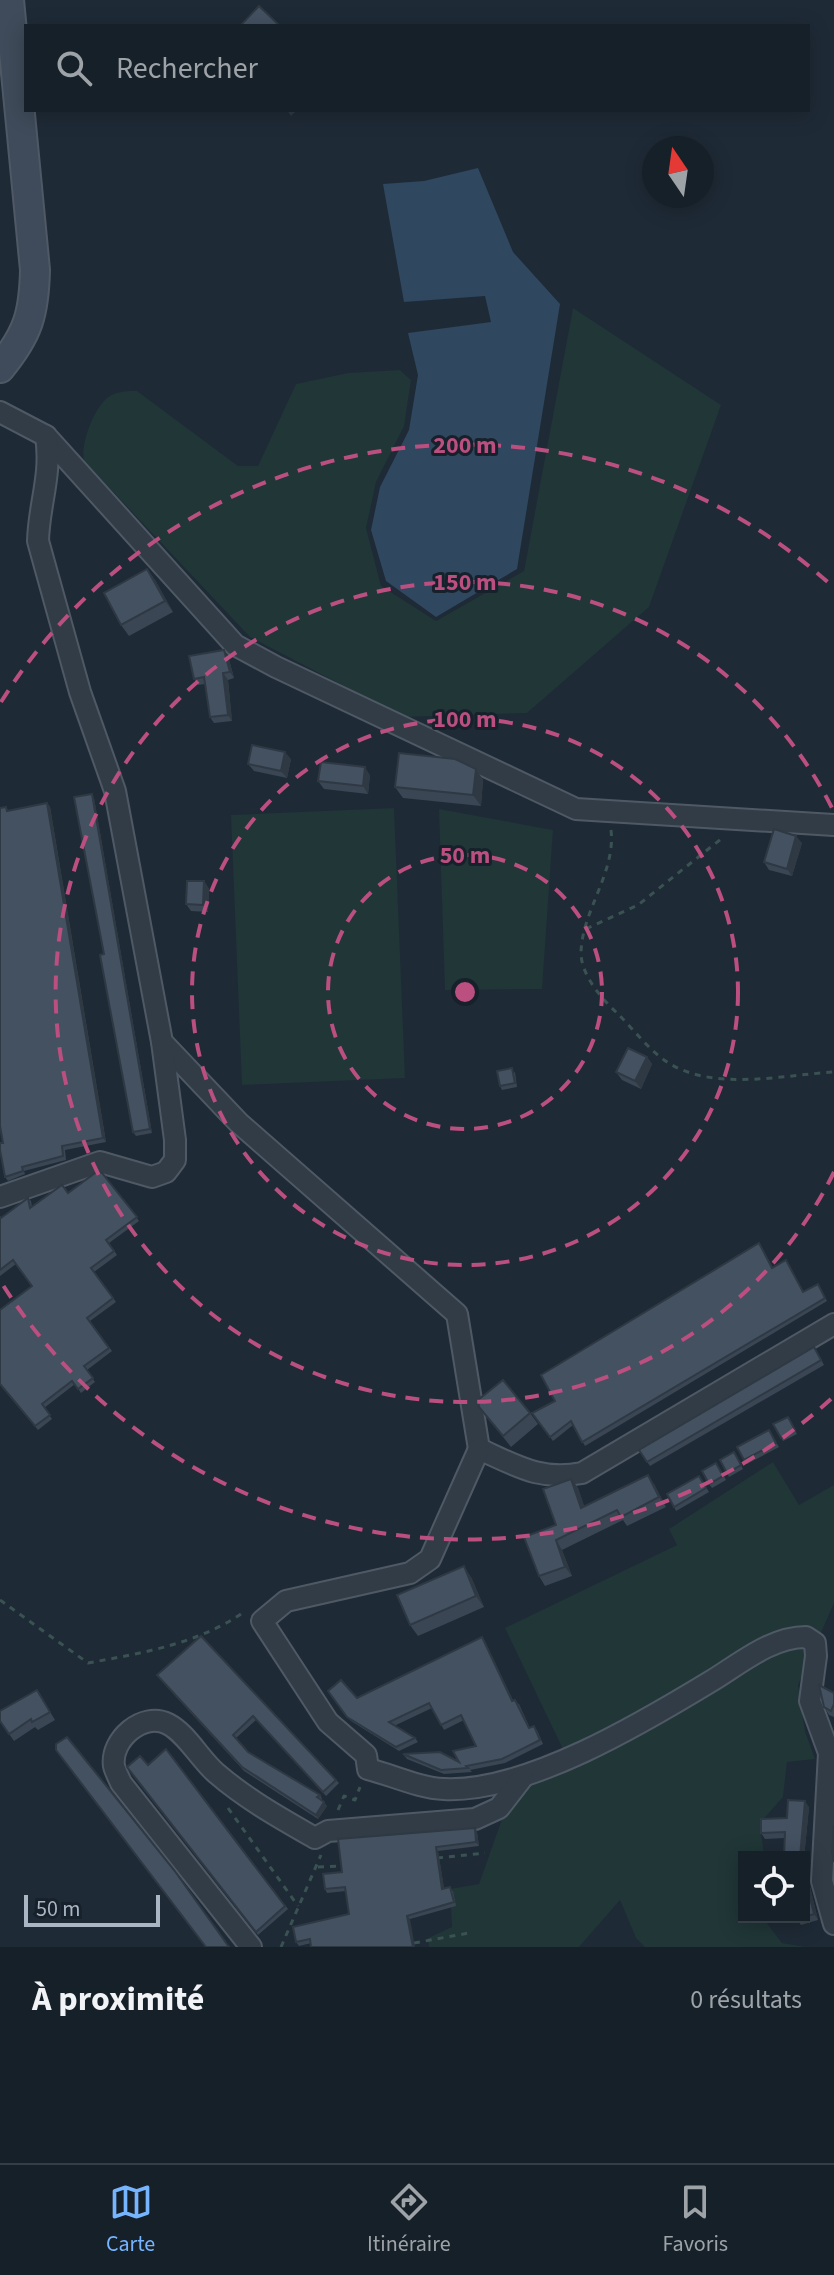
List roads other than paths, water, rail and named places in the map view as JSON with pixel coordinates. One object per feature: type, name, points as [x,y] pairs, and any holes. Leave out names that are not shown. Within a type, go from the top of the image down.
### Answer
[{"type":"street","points":[[0,368],[22,342],[34,306],[35,270],[9,0]]},
{"type":"street","points":[[0,412],[46,436],[235,645],[576,809],[834,825]]},
{"type":"street","points":[[0,1197],[100,1162],[152,1177],[166,1172],[175,1160],[162,1042],[115,791],[80,692],[38,541],[39,517],[50,463],[46,436]]},
{"type":"street","points":[[162,1042],[249,1133],[457,1314],[479,1449],[430,1559],[410,1573],[286,1601],[262,1621],[328,1722],[366,1755],[368,1769],[441,1789],[476,1789],[523,1777],[649,1719],[778,1641],[806,1637],[815,1643],[816,1656],[810,1701],[829,1753],[822,1881],[834,1924]]},
{"type":"street","points":[[479,1449],[528,1471],[557,1477],[582,1473],[834,1324]]},
{"type":"street","points":[[251,1947],[121,1783],[114,1765],[117,1746],[131,1729],[147,1720],[168,1724],[246,1798],[315,1838],[328,1831],[475,1819],[499,1808],[523,1777]]},
{"type":"water","points":[[478,168],[513,252],[560,304],[517,569],[436,617],[386,581],[371,530],[380,487],[409,430],[418,375],[408,333],[491,322],[485,296],[404,302],[383,184],[424,181]]}]
